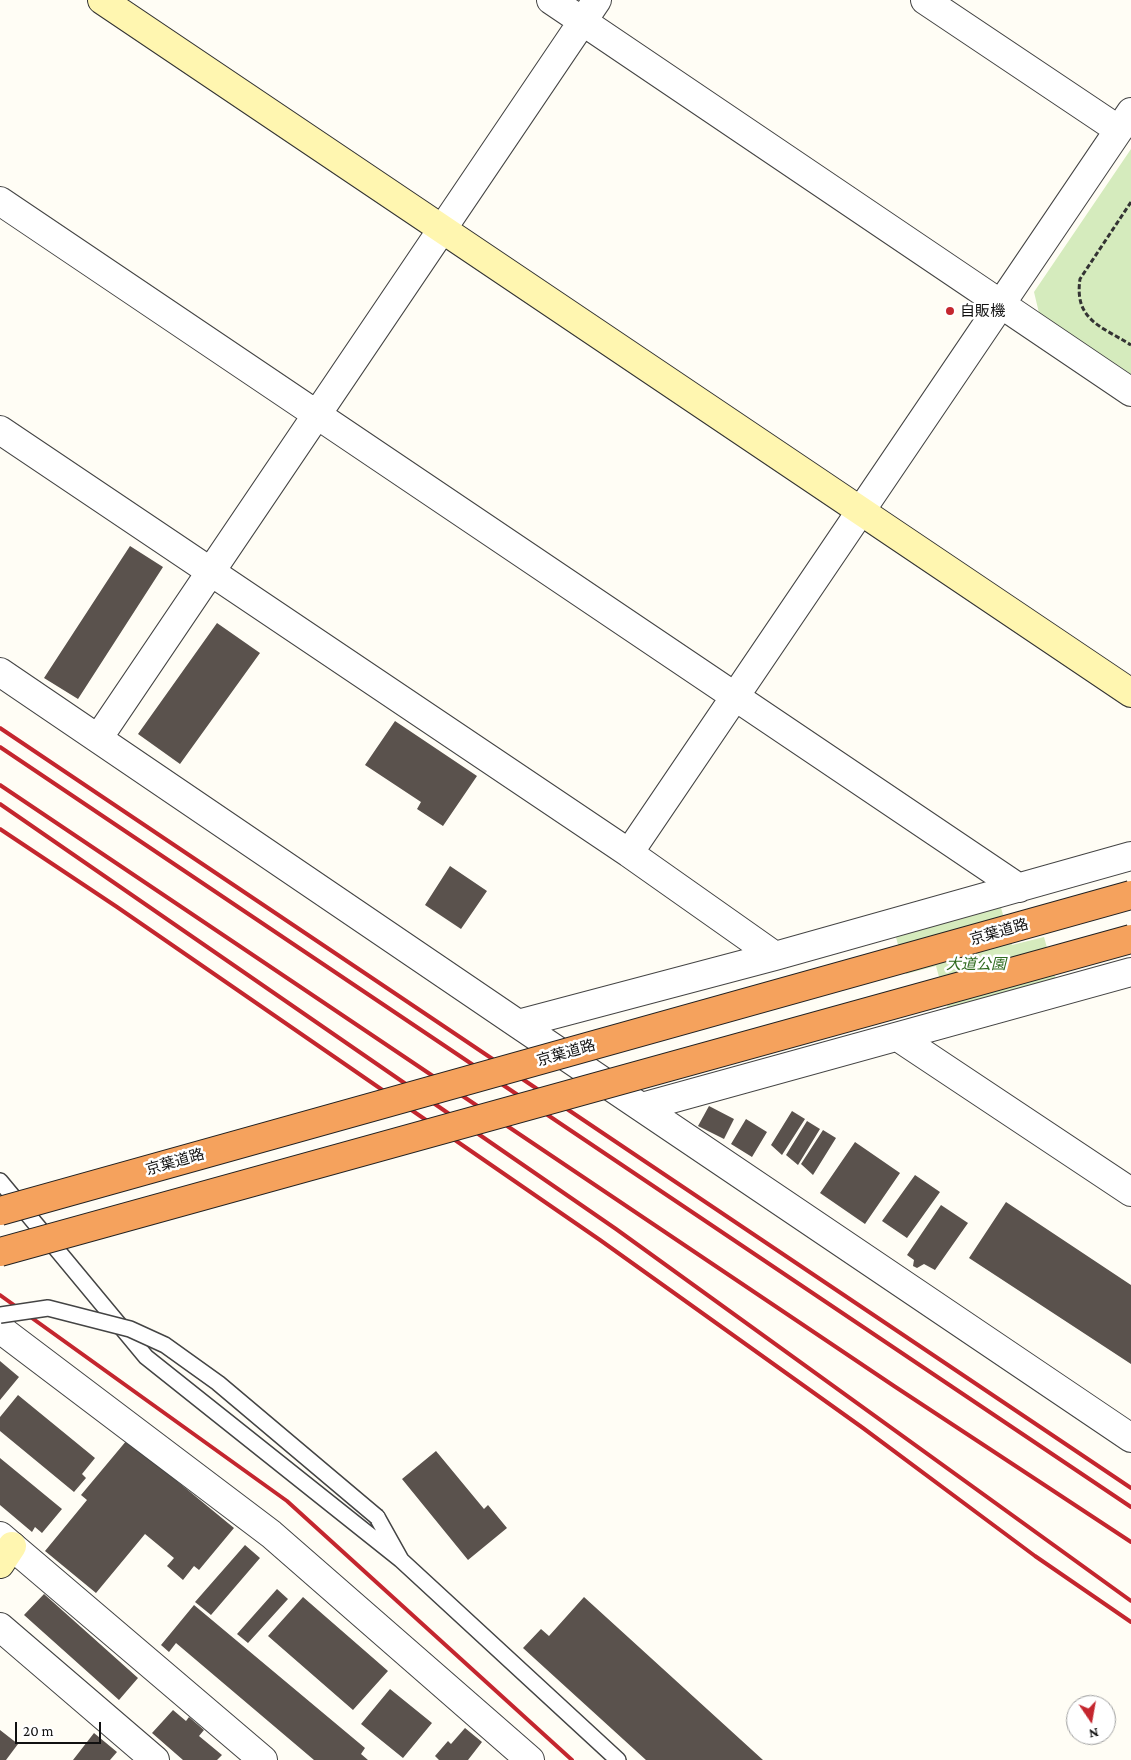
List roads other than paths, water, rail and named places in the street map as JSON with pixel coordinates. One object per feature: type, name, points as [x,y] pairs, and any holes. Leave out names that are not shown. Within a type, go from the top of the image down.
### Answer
[{"type":"highway","name":"京葉道路","points":[[0,1211],[1131,895]]},
{"type":"highway","points":[[0,1252],[1131,939]]},
{"type":"street","points":[[102,0],[1131,693]]},
{"type":"street","points":[[551,0],[590,11],[1002,305],[1131,392]]},
{"type":"street","points":[[629,854],[1125,121],[925,0]]},
{"type":"street","points":[[99,737],[315,414],[590,11]]},
{"type":"street","points":[[0,201],[1019,888]]},
{"type":"street","points":[[0,430],[629,854],[774,956]]},
{"type":"street","points":[[0,672],[99,737],[518,1024],[1131,1438]]},
{"type":"street","points":[[518,1024],[774,956],[1131,856]]},
{"type":"street","points":[[642,1107],[1131,972]]},
{"type":"street","points":[[898,1037],[1131,1192]]},
{"type":"street","points":[[1,1328],[271,1534],[530,1760]]},
{"type":"street","points":[[4,1549],[263,1760]]},
{"type":"street","points":[[0,1627],[155,1760]]},
{"type":"lane","points":[[0,1181],[146,1357],[401,1560],[618,1760]]},
{"type":"lane","points":[[1,1328],[48,1308],[130,1329],[165,1345],[218,1383],[376,1517],[401,1560]]},
{"type":"railway","points":[[0,728],[1131,1488]]},
{"type":"railway","points":[[0,747],[1131,1507]]},
{"type":"railway","points":[[0,785],[894,1386],[1131,1542]]},
{"type":"railway","points":[[0,804],[616,1229],[1131,1601]]},
{"type":"railway","points":[[0,829],[117,907],[600,1240],[863,1428],[1035,1556],[1131,1622]]},
{"type":"railway","points":[[0,1295],[287,1501],[572,1760]]},
{"type":"place","name":"自販機","points":[[950,311]]},
{"type":"park label","name":"大道公園","points":[[976,964]]}]
